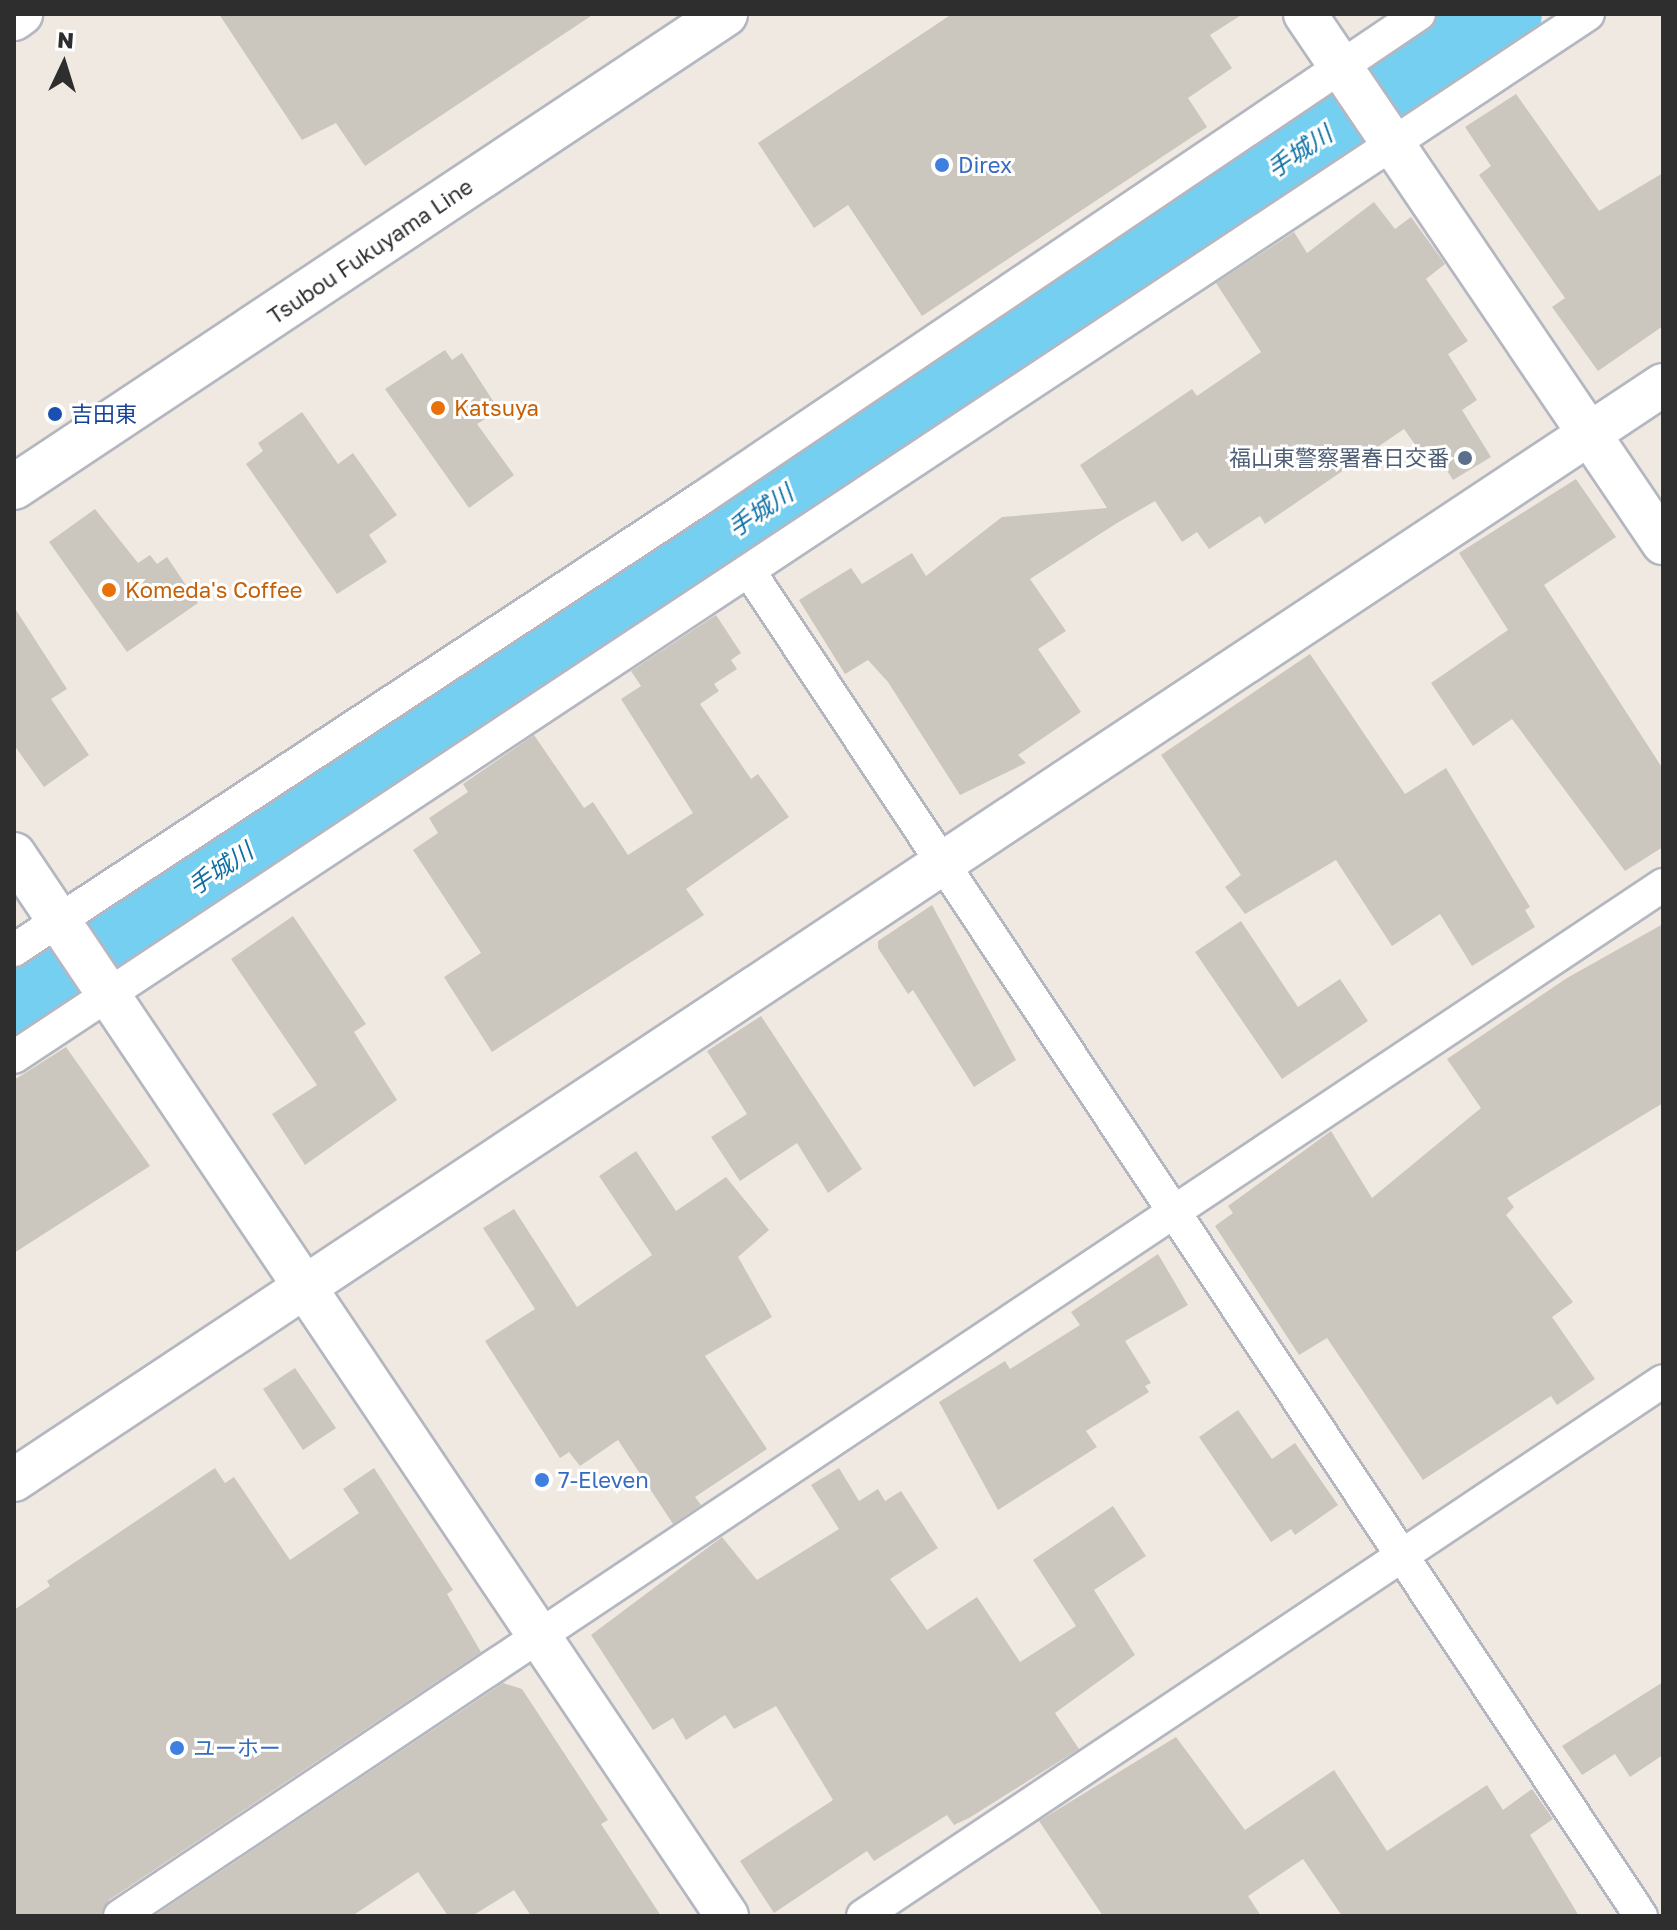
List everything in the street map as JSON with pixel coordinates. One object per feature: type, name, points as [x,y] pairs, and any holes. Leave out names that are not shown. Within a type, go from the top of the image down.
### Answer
[{"type":"main road","name":"Tsubou Fukuyama Line","points":[[14,487],[725,14]]},
{"type":"street","points":[[14,19],[21,14]]},
{"type":"street","points":[[1305,14],[1342,73],[1663,543]]},
{"type":"street","points":[[14,950],[65,927],[702,498],[1342,73],[1419,14]]},
{"type":"street","points":[[14,1057],[104,986],[749,571],[1387,136],[1588,14]]},
{"type":"street","points":[[14,1480],[1663,385]]},
{"type":"street","points":[[749,571],[1405,1554],[1641,1916]]},
{"type":"street","points":[[14,854],[301,1287],[727,1916]]},
{"type":"street","points":[[120,1916],[542,1639],[1663,885]]},
{"type":"street","points":[[863,1916],[1663,1381]]},
{"type":"building","points":[[219,14],[594,14],[365,166],[336,123],[302,140]]},
{"type":"building","points":[[952,14],[1243,14],[1210,35],[1232,68],[1188,98],[1207,127],[922,316],[848,205],[814,228],[758,143]]},
{"type":"building","points":[[1516,94],[1599,211],[1663,173],[1663,326],[1598,371],[1552,307],[1565,298],[1479,175],[1491,166],[1465,127]]},
{"type":"building","points":[[1374,202],[1395,229],[1411,217],[1445,264],[1426,279],[1468,341],[1448,354],[1477,400],[1462,410],[1491,457],[1453,480],[1436,453],[1426,460],[1404,429],[1265,524],[1260,516],[1209,549],[1197,532],[1182,542],[1155,501],[1117,523],[1030,579],[1066,631],[1038,649],[1081,712],[1018,755],[1026,763],[960,795],[888,682],[868,660],[845,674],[799,600],[851,568],[862,584],[912,553],[926,576],[1002,517],[1107,508],[1080,465],[1192,389],[1197,396],[1261,352],[1216,283],[1294,232],[1307,253]]},
{"type":"building","points":[[445,350],[452,360],[462,353],[499,410],[477,424],[514,475],[469,508],[385,389]]},
{"type":"building","points":[[302,412],[338,464],[353,453],[397,515],[369,535],[387,562],[337,594],[246,464],[263,451],[258,443]]},
{"type":"building","points":[[1576,479],[1616,537],[1544,585],[1663,769],[1663,847],[1625,871],[1512,719],[1473,746],[1431,683],[1508,630],[1459,553]]},
{"type":"building","points":[[95,509],[138,563],[150,555],[157,564],[167,557],[198,603],[127,652],[49,542]]},
{"type":"building","points":[[14,607],[67,689],[51,699],[89,755],[44,787],[14,745]]},
{"type":"building","points":[[716,615],[741,653],[731,660],[737,669],[714,684],[719,691],[700,704],[751,779],[758,774],[789,817],[686,889],[704,915],[492,1052],[444,977],[481,953],[413,850],[438,833],[429,818],[468,792],[463,784],[534,735],[584,808],[593,802],[628,855],[693,813],[621,699],[641,686],[631,671]]},
{"type":"building","points":[[1310,654],[1405,794],[1446,768],[1530,907],[1525,910],[1535,927],[1472,966],[1440,914],[1392,946],[1336,860],[1245,914],[1225,887],[1241,875],[1161,755]]},
{"type":"building","points":[[932,905],[1016,1060],[974,1087],[913,990],[908,994],[878,948],[878,941]]},
{"type":"building","points":[[293,916],[366,1024],[354,1032],[397,1100],[305,1165],[272,1114],[317,1085],[231,959]]},
{"type":"building","points":[[1241,921],[1298,1007],[1340,979],[1368,1021],[1282,1079],[1195,952]]},
{"type":"building","points":[[1663,924],[1663,1103],[1507,1198],[1514,1207],[1506,1215],[1573,1302],[1552,1317],[1595,1379],[1557,1405],[1551,1396],[1423,1480],[1327,1338],[1299,1355],[1215,1226],[1233,1213],[1228,1206],[1331,1131],[1372,1198],[1481,1108],[1447,1059],[1567,978]]},
{"type":"building","points":[[761,1016],[862,1169],[828,1193],[797,1143],[740,1181],[711,1137],[747,1114],[707,1051]]},
{"type":"building","points":[[66,1047],[150,1166],[14,1253],[14,1080]]},
{"type":"building","points":[[636,1151],[676,1211],[726,1177],[769,1230],[738,1257],[772,1317],[705,1356],[767,1449],[695,1497],[701,1505],[673,1524],[618,1440],[580,1466],[569,1452],[560,1458],[485,1341],[535,1309],[483,1228],[514,1209],[577,1307],[652,1255],[599,1176]]},
{"type":"building","points":[[1158,1254],[1188,1305],[1125,1341],[1151,1383],[1145,1386],[1149,1392],[1086,1431],[1097,1447],[998,1510],[939,1402],[1005,1361],[1010,1369],[1080,1325],[1071,1312]]},
{"type":"building","points":[[295,1368],[336,1428],[303,1450],[263,1389]]},
{"type":"building","points":[[1238,1410],[1272,1459],[1295,1443],[1338,1505],[1295,1535],[1291,1529],[1271,1542],[1199,1437]]},
{"type":"building","points":[[215,1468],[225,1483],[234,1477],[290,1560],[359,1513],[343,1489],[374,1468],[453,1590],[447,1594],[481,1652],[109,1900],[101,1916],[14,1916],[14,1610],[50,1586],[47,1581]]},
{"type":"building","points":[[839,1468],[859,1501],[878,1489],[885,1501],[901,1491],[938,1548],[890,1579],[927,1630],[977,1597],[1020,1662],[1076,1626],[1033,1560],[1113,1506],[1146,1556],[1094,1590],[1135,1655],[1055,1713],[1079,1749],[969,1818],[954,1825],[947,1815],[874,1861],[867,1851],[774,1913],[740,1861],[833,1800],[776,1706],[734,1729],[725,1715],[686,1740],[673,1718],[653,1730],[591,1635],[722,1537],[757,1580],[839,1529],[811,1485]]},
{"type":"building","points":[[1663,1682],[1663,1755],[1630,1777],[1615,1754],[1582,1775],[1562,1746]]},
{"type":"building","points":[[503,1683],[522,1689],[608,1820],[601,1824],[661,1916],[531,1916],[514,1890],[472,1916],[448,1916],[418,1872],[352,1916],[154,1916]]},
{"type":"building","points":[[1176,1737],[1245,1830],[1334,1770],[1387,1851],[1487,1785],[1503,1810],[1532,1789],[1553,1819],[1530,1835],[1579,1916],[1342,1916],[1303,1859],[1248,1896],[1261,1916],[1103,1916],[1039,1821]]},
{"type":"waterway","name":"手城川","points":[[14,1005],[1505,14]]},
{"type":"place","name":"Direx","points":[[942,165]]},
{"type":"place","name":"Katsuya","points":[[438,408]]},
{"type":"place","name":"吉田東","points":[[55,414]]},
{"type":"place","name":"福山東警察署春日交番","points":[[1465,458]]},
{"type":"place","name":"Komeda's Coffee","points":[[109,590]]},
{"type":"place","name":"7-Eleven","points":[[542,1480]]},
{"type":"place","name":"ユーホー","points":[[177,1748]]}]
